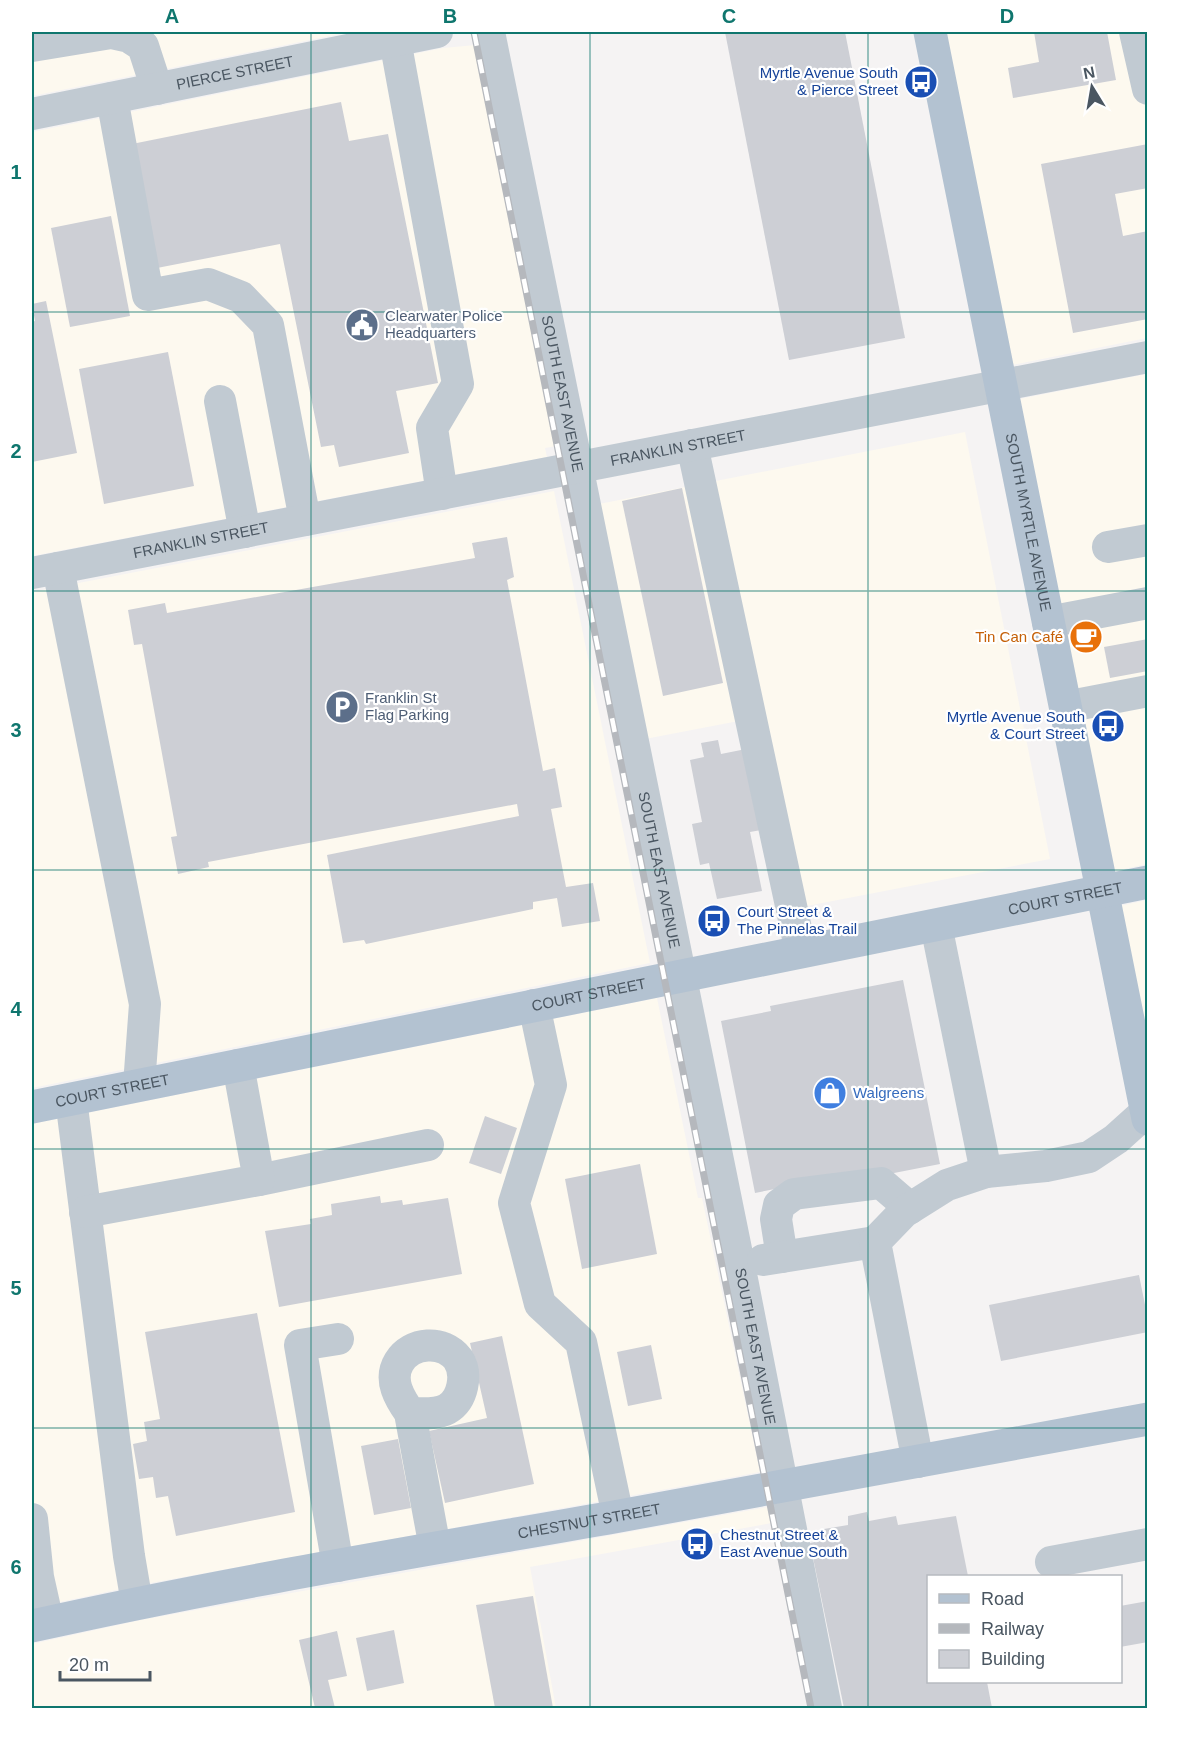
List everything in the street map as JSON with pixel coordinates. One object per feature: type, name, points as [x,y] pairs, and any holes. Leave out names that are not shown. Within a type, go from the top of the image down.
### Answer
[{"type":"main road","name":"SOUTH MYRTLE AVENUE","points":[[930,32],[1147,1115]]},
{"type":"main road","name":"COURT STREET","points":[[32,1107],[1148,882]]},
{"type":"main road","name":"CHESTNUT STREET","points":[[40,1624],[137,1603],[1148,1419]]},
{"type":"street","name":"PIERCE STREET","points":[[32,114],[437,32]]},
{"type":"street","name":"SOUTH EAST AVENUE","points":[[489,32],[681,975],[826,1708]]},
{"type":"street","points":[[1135,32],[1148,89]]},
{"type":"street","points":[[32,46],[111,33],[143,39],[157,89]]},
{"type":"street","points":[[395,40],[458,384],[432,428],[442,494]]},
{"type":"street","points":[[112,98],[148,295],[208,284],[241,297],[268,325],[305,520]]},
{"type":"street","name":"FRANKLIN STREET","points":[[45,571],[1148,357]]},
{"type":"street","points":[[220,401],[245,532]]},
{"type":"street","points":[[692,445],[801,952]]},
{"type":"street","points":[[1108,547],[1148,540]]},
{"type":"street","points":[[45,571],[145,1005],[139,1085]]},
{"type":"street","points":[[1048,622],[1148,603]]},
{"type":"street","points":[[1065,707],[1148,691]]},
{"type":"street","points":[[936,925],[986,1172]]},
{"type":"street","points":[[534,1005],[551,1085],[514,1203],[540,1304],[581,1342],[618,1516]]},
{"type":"street","points":[[237,1065],[259,1180]]},
{"type":"street","points":[[71,1099],[129,1556],[137,1603]]},
{"type":"street","points":[[739,1264],[875,1242],[904,1212],[947,1185],[986,1172],[1046,1166],[1089,1157],[1147,1115]]},
{"type":"street","points":[[85,1212],[259,1180],[428,1145]]},
{"type":"street","points":[[782,1257],[776,1219],[779,1205],[794,1194],[881,1183],[910,1208]]},
{"type":"street","points":[[875,1242],[918,1462]]},
{"type":"street","points":[[338,1339],[300,1345],[338,1566]]},
{"type":"street","points":[[410,1413],[435,1548]]},
{"type":"street","points":[[32,1519],[40,1624]]},
{"type":"street","points":[[1051,1562],[1148,1544]]},
{"type":"shaded area","points":[[32,32],[349,32],[32,96]]},
{"type":"shaded area","points":[[946,32],[1147,32],[1147,338],[1012,365]]},
{"type":"shaded area","points":[[476,45],[557,446],[545,448],[547,457],[32,556],[32,132],[443,48]]},
{"type":"shaded area","points":[[1147,374],[1147,864],[1114,871],[1019,399]]},
{"type":"shaded area","points":[[965,432],[1050,859],[786,910],[749,719],[645,739],[599,504]]},
{"type":"shaded area","points":[[554,491],[650,963],[32,1088],[32,592]]},
{"type":"shaded area","points":[[1147,900],[1147,1043],[1120,906]]},
{"type":"shaded area","points":[[657,998],[698,1198],[702,1198],[760,1472],[134,1586],[32,1608],[32,1124]]},
{"type":"shaded area","points":[[768,1507],[772,1523],[530,1567],[556,1708],[32,1708],[32,1644],[141,1620]]},
{"type":"building","points":[[725,32],[845,32],[905,338],[789,360]]},
{"type":"building","points":[[1034,32],[1107,32],[1116,80],[1013,98],[1008,68],[1039,62]]},
{"type":"building","name":"Clearwater Police Headquarters","points":[[341,102],[349,141],[388,134],[438,383],[396,391],[409,453],[339,467],[334,445],[321,447],[280,244],[157,268],[132,144]]},
{"type":"building","points":[[1148,144],[1148,188],[1115,194],[1123,236],[1148,231],[1148,319],[1073,333],[1041,164]]},
{"type":"building","points":[[111,216],[130,316],[70,327],[51,228]]},
{"type":"building","points":[[46,301],[77,453],[32,462],[32,322],[35,321],[32,304]]},
{"type":"building","points":[[168,352],[194,486],[104,504],[79,369]]},
{"type":"building","points":[[682,488],[723,683],[663,696],[622,501]]},
{"type":"building","name":"Franklin St Flag Parking","points":[[507,537],[514,577],[507,580],[543,771],[555,768],[562,807],[551,809],[566,887],[593,883],[600,921],[562,927],[557,898],[533,902],[533,909],[366,944],[364,940],[343,943],[327,855],[519,816],[517,804],[208,862],[209,867],[178,874],[171,837],[177,836],[142,644],[134,645],[128,610],[165,603],[167,613],[475,558],[472,543]]},
{"type":"building","points":[[1148,639],[1148,671],[1110,678],[1104,647]]},
{"type":"building","points":[[718,740],[721,754],[751,748],[767,829],[750,832],[762,891],[717,899],[709,863],[700,865],[692,824],[702,822],[690,760],[704,757],[701,743]]},
{"type":"building","name":"Walgreens","points":[[903,980],[940,1164],[843,1183],[841,1176],[755,1193],[721,1021],[771,1011],[770,1006]]},
{"type":"building","points":[[485,1116],[517,1128],[501,1174],[469,1163]]},
{"type":"building","points":[[640,1164],[657,1254],[582,1269],[565,1179]]},
{"type":"building","points":[[380,1196],[381,1203],[402,1200],[403,1205],[448,1198],[462,1274],[279,1307],[265,1231],[311,1224],[310,1219],[332,1215],[331,1204]]},
{"type":"building","points":[[1139,1275],[1148,1320],[1148,1332],[1001,1361],[989,1305]]},
{"type":"building","points":[[257,1313],[295,1512],[176,1536],[168,1496],[156,1498],[153,1477],[139,1479],[133,1444],[147,1441],[144,1422],[160,1419],[145,1332]]},
{"type":"building","points":[[502,1336],[534,1484],[445,1503],[429,1431],[487,1418],[470,1343]]},
{"type":"building","points":[[651,1345],[662,1399],[628,1406],[617,1352]]},
{"type":"building","points":[[398,1439],[411,1508],[374,1515],[361,1446]]},
{"type":"building","points":[[867,1512],[869,1521],[896,1516],[898,1525],[956,1516],[968,1575],[927,1575],[927,1683],[987,1683],[992,1708],[844,1708],[810,1543],[825,1540],[824,1529],[848,1525],[848,1516]]},
{"type":"building","points":[[533,1596],[553,1708],[495,1708],[476,1605]]},
{"type":"building","points":[[1148,1601],[1148,1642],[1122,1647],[1122,1606]]},
{"type":"building","points":[[394,1630],[404,1683],[367,1691],[356,1638]]},
{"type":"building","points":[[337,1631],[347,1676],[328,1680],[335,1708],[315,1708],[299,1640]]},
{"type":"railway","points":[[474,32],[811,1708]]},
{"type":"place","name":"Myrtle Avenue South & Pierce Street","points":[[921,82]]},
{"type":"place","name":"Clearwater Police Headquarters","points":[[362,325]]},
{"type":"place","name":"Tin Can Café","points":[[1086,637]]},
{"type":"place","name":"Franklin St Flag Parking","points":[[342,707]]},
{"type":"place","name":"Myrtle Avenue South & Court Street","points":[[1108,726]]},
{"type":"place","name":"Court Street & The Pinnelas Trail","points":[[714,921]]},
{"type":"place","name":"Walgreens","points":[[830,1093]]},
{"type":"place","name":"Chestnut Street & East Avenue South","points":[[697,1544]]}]
